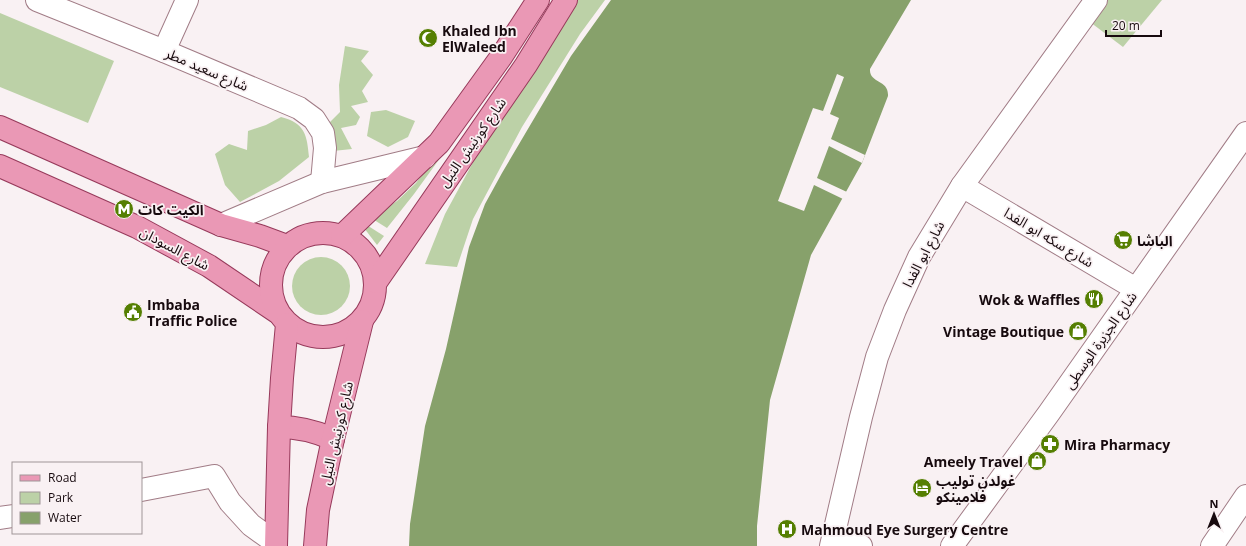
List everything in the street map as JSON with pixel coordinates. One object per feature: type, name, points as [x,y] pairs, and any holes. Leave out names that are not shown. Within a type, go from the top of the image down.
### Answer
[{"type":"main road","name":"شارع كورنيش النيل","points":[[342,236],[439,143],[496,63],[538,0]]},
{"type":"main road","name":"شارع كورنيش النيل","points":[[376,282],[526,65],[566,0]]},
{"type":"main road","points":[[0,127],[221,225],[260,236],[287,246]]},
{"type":"main road","name":"شارع السودان","points":[[0,166],[137,227],[209,266],[282,318]]},
{"type":"main road","points":[[276,544],[279,427],[282,378],[282,318],[271,295],[271,277],[276,260],[287,246],[304,236],[323,233],[342,236],[355,243],[366,254],[373,268],[376,282],[375,296],[370,309],[362,321],[349,331],[333,337],[317,338],[301,333],[282,318]]},
{"type":"main road","name":"شارع كورنيش النيل","points":[[315,546],[318,510],[333,439],[362,321]]},
{"type":"main road","points":[[279,427],[307,429],[333,439]]},
{"type":"street","name":"شارع سعيد مطر","points":[[37,0],[164,51],[299,108],[314,119],[323,132],[325,148],[322,182]]},
{"type":"street","points":[[164,51],[187,0]]},
{"type":"street","name":"شارع ابو الفدا","points":[[833,539],[861,417],[877,357],[895,310],[919,257],[962,186],[1096,0]]},
{"type":"street","name":"شارع الجزيرة الوسطى","points":[[952,546],[1049,413],[1246,133]]},
{"type":"street","points":[[221,225],[322,182],[425,157]]},
{"type":"street","name":"شارع سكه ابو الفدا","points":[[962,186],[1136,289]]},
{"type":"street","points":[[142,490],[214,476],[235,508],[251,524],[276,544]]},
{"type":"street","points":[[1212,546],[1246,496]]},
{"type":"street","points":[[0,518],[12,516]]},
{"type":"street","points":[[833,539],[861,546]]},
{"type":"green space","points":[[573,0],[605,0],[580,34],[522,127],[473,219],[457,267],[425,264],[445,214],[490,131]]},
{"type":"green space","points":[[1105,0],[1162,0],[1123,47],[1090,22]]},
{"type":"green space","points":[[0,13],[114,61],[88,123],[0,87]]},
{"type":"green space","points":[[345,46],[369,51],[361,61],[373,75],[362,91],[368,102],[351,106],[360,117],[356,125],[341,128],[352,149],[333,151],[329,123],[340,112],[339,85]]},
{"type":"green space","points":[[386,110],[415,121],[408,137],[388,147],[367,136],[371,112]]},
{"type":"green space","points":[[281,117],[300,126],[306,136],[309,157],[279,181],[240,202],[225,185],[215,154],[229,144],[247,150],[248,131],[266,125]]},
{"type":"green space","points":[[451,143],[387,228],[371,218],[397,201],[416,183],[445,144]]},
{"type":"green space","points":[[362,222],[384,236],[377,245],[361,224]]},
{"type":"green space","points":[[315,257],[327,257],[342,265],[350,280],[350,292],[342,307],[327,315],[315,315],[300,307],[292,292],[292,280],[300,265]]},
{"type":"water","points":[[611,0],[911,0],[870,69],[873,77],[885,87],[888,96],[862,163],[811,255],[770,400],[757,526],[757,546],[409,546],[410,524],[425,426],[446,349],[469,247],[485,204],[502,173],[571,56]]},
{"type":"pier","points":[[837,74],[844,77],[830,114],[839,118],[831,139],[865,155],[862,163],[829,146],[817,178],[847,192],[843,199],[814,185],[804,211],[778,201],[813,108],[823,111]]},
{"type":"place","name":"Khaled Ibn ElWaleed","points":[[428,38]]},
{"type":"place","name":"الکيت کات","points":[[124,209]]},
{"type":"place","name":"الباشا","points":[[1123,240]]},
{"type":"place","name":"Wok & Waffles","points":[[1094,299]]},
{"type":"place","name":"Imbaba Traffic Police","points":[[133,312]]},
{"type":"place","name":"Vintage Boutique","points":[[1078,331]]},
{"type":"place","name":"Mira Pharmacy","points":[[1050,444]]},
{"type":"place","name":"Ameely Travel","points":[[1037,461]]},
{"type":"place","name":"غولدن توليب فلامينكو","points":[[922,488]]},
{"type":"place","name":"Mahmoud Eye Surgery Centre","points":[[787,529]]}]
